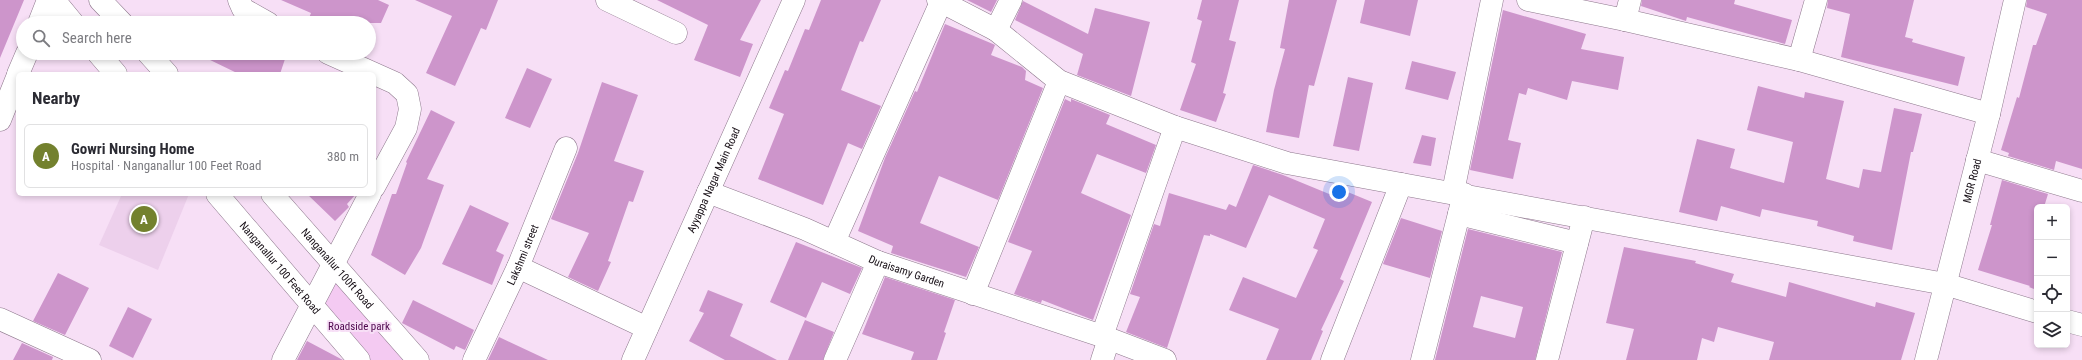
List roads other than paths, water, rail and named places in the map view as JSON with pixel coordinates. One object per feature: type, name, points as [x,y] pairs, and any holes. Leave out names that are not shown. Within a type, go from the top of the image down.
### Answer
[{"type":"street","points":[[42,16],[48,0]]},
{"type":"street","points":[[54,0],[67,16]]},
{"type":"street","points":[[100,0],[115,16]]},
{"type":"street","points":[[239,0],[243,9],[256,16]]},
{"type":"street","points":[[607,0],[676,33]]},
{"type":"street","name":"Ayyappa Nagar Main Road","points":[[633,360],[794,0]]},
{"type":"street","points":[[996,30],[1011,0]]},
{"type":"street","points":[[1422,360],[1458,200],[1492,0]]},
{"type":"street","points":[[1528,0],[1627,10],[1988,114]]},
{"type":"street","points":[[1799,60],[1816,0]]},
{"type":"street","name":"MGR Road","points":[[1926,360],[1977,160],[2015,0]]},
{"type":"street","points":[[834,242],[939,1],[996,30],[1059,81],[1175,127],[1286,163],[1401,184],[1458,200],[1577,243]]},
{"type":"street","points":[[19,72],[24,60]]},
{"type":"street","points":[[104,60],[114,72]]},
{"type":"street","points":[[154,60],[165,72]]},
{"type":"street","points":[[344,60],[370,72]]},
{"type":"street","points":[[376,74],[395,83],[408,94],[410,109],[406,128],[376,183]]},
{"type":"street","points":[[0,120],[16,79]]},
{"type":"street","points":[[973,294],[1059,81]]},
{"type":"street","points":[[1102,360],[1105,338],[1175,127]]},
{"type":"street","name":"Lakshmi street","points":[[474,360],[518,267],[566,148]]},
{"type":"street","points":[[1977,160],[2082,191]]},
{"type":"street","points":[[1332,360],[1401,184]]},
{"type":"street","name":"Duraisamy Garden","points":[[708,192],[834,242],[878,262],[1105,338],[1165,360]]},
{"type":"street","name":"Nanganallur 100 Feet Road","points":[[219,196],[311,306],[359,360]]},
{"type":"street","name":"Nanganallur 100ft Road","points":[[274,196],[418,360]]},
{"type":"street","points":[[283,360],[369,196]]},
{"type":"street","points":[[1458,200],[1584,217],[1945,284],[2034,311]]},
{"type":"street","points":[[1547,360],[1584,217]]},
{"type":"street","points":[[835,360],[878,262]]},
{"type":"street","points":[[518,267],[647,328]]},
{"type":"street","points":[[0,319],[90,360]]},
{"type":"street","points":[[2070,322],[2082,325]]},
{"type":"place","name":"Gowri Nursing Home","points":[[144,219]]},
{"type":"park label","name":"Roadside park","points":[[359,326]]}]
